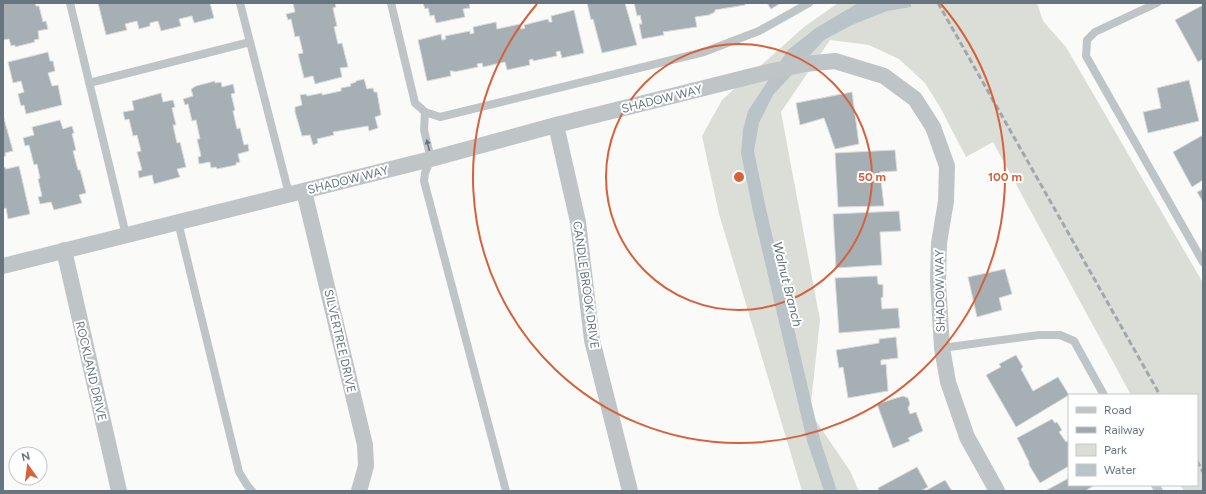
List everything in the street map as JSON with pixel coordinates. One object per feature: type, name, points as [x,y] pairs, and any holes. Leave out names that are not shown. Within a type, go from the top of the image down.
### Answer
[{"type":"street","name":"SHADOW WAY","points":[[3,266],[432,159],[556,125],[805,64],[835,61],[884,76],[915,99],[933,127],[947,166],[946,201],[939,243],[938,282],[942,348],[948,382],[967,437],[997,491]]},
{"type":"street","name":"CANDLE BROOK DRIVE","points":[[556,125],[578,222],[592,340],[630,491]]},
{"type":"street","name":"SILVERTREE DRIVE","points":[[297,192],[365,445],[366,466],[359,491]]},
{"type":"street","name":"ROCKLAND DRIVE","points":[[64,250],[119,491]]},
{"type":"lane","points":[[70,3],[126,235]]},
{"type":"lane","points":[[240,3],[250,42],[297,192]]},
{"type":"lane","points":[[390,3],[415,103],[425,112],[440,117],[704,52],[759,31],[809,3]]},
{"type":"lane","points":[[1158,3],[1095,32],[1087,40],[1086,56],[1203,262]]},
{"type":"lane","points":[[89,83],[250,42]]},
{"type":"lane","points":[[425,112],[424,130],[432,159],[425,173],[424,181],[506,491]]},
{"type":"lane","points":[[178,222],[239,472],[252,491]]},
{"type":"lane","points":[[942,348],[1039,335],[1060,335],[1074,341],[1103,394]]},
{"type":"green space","points":[[838,3],[1037,3],[1043,21],[1066,47],[1203,283],[1203,491],[1184,491],[1181,486],[1198,486],[1198,394],[1130,394],[993,142],[966,157],[940,107],[925,83],[899,59],[869,45],[830,40],[781,112],[820,320],[810,412],[850,471],[859,491],[802,491],[719,214],[702,136],[722,100],[804,27]]},
{"type":"water","points":[[858,3],[911,3],[911,7],[887,11],[852,25],[824,40],[773,95],[759,123],[754,151],[820,439],[837,491],[824,491],[807,441],[754,216],[741,153],[743,130],[748,111],[788,50],[816,28]]},
{"type":"building","points":[[3,3],[35,3],[36,6],[39,6],[43,22],[46,21],[48,29],[38,31],[39,39],[34,40],[35,42],[15,47],[15,45],[11,46],[9,39],[3,40]]},
{"type":"building","points":[[98,3],[210,3],[214,18],[194,23],[192,16],[179,19],[181,26],[161,31],[158,21],[150,23],[150,26],[139,29],[137,21],[125,24],[127,30],[106,35]]},
{"type":"building","points":[[293,3],[335,3],[336,7],[333,8],[337,26],[334,27],[338,44],[342,43],[348,67],[340,68],[342,77],[315,84],[313,76],[304,78],[298,54],[303,53],[299,36],[295,37],[291,19],[288,20],[286,14],[295,12]]},
{"type":"building","points":[[423,3],[469,3],[470,8],[463,9],[465,17],[436,23],[434,15],[430,16],[428,8],[425,9]]},
{"type":"building","points":[[587,3],[625,3],[637,45],[602,53]]},
{"type":"building","points":[[634,3],[745,3],[745,5],[715,10],[715,12],[709,15],[695,17],[697,27],[663,32],[664,35],[642,39],[639,24],[642,24],[640,15],[637,16]]},
{"type":"building","points":[[767,3],[781,3],[771,9]]},
{"type":"building","points":[[1203,5],[1203,59],[1198,62],[1175,20]]},
{"type":"building","points":[[574,10],[584,53],[562,58],[560,51],[556,52],[557,56],[533,61],[533,59],[529,60],[530,65],[507,70],[505,62],[483,67],[482,63],[477,64],[478,67],[454,72],[450,71],[451,76],[427,81],[418,40],[441,34],[442,40],[446,39],[445,36],[470,31],[470,34],[474,33],[473,27],[496,22],[497,29],[520,24],[521,29],[525,28],[524,25],[548,19],[549,22],[552,22],[551,16]]},
{"type":"building","points":[[48,52],[50,61],[53,61],[55,71],[48,73],[52,86],[58,85],[62,105],[26,114],[24,105],[21,106],[18,94],[24,92],[21,81],[13,83],[8,62]]},
{"type":"building","points":[[364,79],[367,89],[373,88],[374,92],[377,92],[381,115],[375,117],[378,128],[369,131],[368,126],[333,132],[334,135],[317,139],[318,143],[313,145],[310,135],[302,136],[295,112],[295,107],[302,105],[300,95],[306,94],[307,96],[322,93],[322,95],[341,91],[341,88],[351,86],[350,84]]},
{"type":"building","points":[[1189,80],[1199,121],[1148,133],[1143,112],[1161,108],[1157,88]]},
{"type":"building","points":[[215,81],[215,83],[221,82],[222,87],[233,84],[235,93],[231,94],[235,110],[233,111],[237,129],[240,128],[244,145],[248,144],[249,151],[238,154],[240,162],[236,163],[236,165],[217,169],[216,167],[211,168],[210,162],[199,164],[198,157],[201,156],[197,139],[200,139],[196,120],[192,121],[188,104],[185,105],[183,99],[193,96],[191,89],[196,86]]},
{"type":"building","points":[[852,92],[859,144],[835,149],[824,118],[800,125],[796,103]]},
{"type":"building","points":[[161,93],[163,102],[173,100],[175,107],[172,108],[176,125],[173,125],[177,143],[180,142],[186,167],[177,169],[180,177],[154,184],[152,175],[139,178],[138,171],[142,170],[137,152],[141,151],[137,135],[133,136],[129,119],[125,120],[123,112],[134,110],[132,101]]},
{"type":"building","points":[[3,115],[13,151],[5,153],[6,156],[3,156]]},
{"type":"building","points":[[60,120],[63,129],[72,126],[74,133],[72,134],[76,150],[73,151],[86,193],[79,195],[82,203],[54,210],[51,202],[40,204],[38,197],[42,196],[38,179],[40,178],[37,164],[34,165],[29,145],[25,146],[23,138],[34,135],[32,127]]},
{"type":"building","points":[[1203,135],[1203,180],[1192,187],[1173,152]]},
{"type":"building","points":[[895,150],[897,171],[880,172],[884,206],[838,207],[835,153]]},
{"type":"building","points":[[19,166],[30,214],[8,219],[6,208],[3,209],[3,168],[5,167],[6,169]]},
{"type":"building","points":[[1203,189],[1203,202],[1197,192]]},
{"type":"building","points":[[899,211],[901,231],[880,232],[882,265],[836,268],[833,214]]},
{"type":"building","points":[[1005,269],[1012,294],[999,298],[1002,310],[977,317],[968,277]]},
{"type":"building","points":[[877,276],[878,284],[883,285],[883,297],[881,298],[882,309],[898,308],[900,328],[839,333],[835,278]]},
{"type":"building","points":[[896,337],[898,358],[881,360],[881,365],[886,364],[888,391],[848,398],[843,367],[839,368],[836,350],[879,343],[879,339]]},
{"type":"building","points":[[1016,355],[1023,367],[1021,369],[1033,391],[1058,377],[1068,396],[1016,427],[986,375],[1001,367],[999,364]]},
{"type":"building","points":[[903,396],[908,398],[910,404],[908,408],[910,414],[916,412],[923,431],[908,438],[910,441],[893,448],[877,404]]},
{"type":"building","points":[[1052,419],[1055,423],[1057,422],[1062,430],[1059,432],[1066,442],[1068,441],[1068,467],[1040,483],[1029,465],[1029,462],[1017,438]]},
{"type":"building","points":[[917,467],[928,487],[921,491],[879,491],[878,488]]},
{"type":"building","points":[[1068,479],[1068,486],[1093,486],[1085,491],[1045,491]]},
{"type":"building","points":[[945,480],[952,491],[927,490]]},
{"type":"railway","points":[[938,3],[1159,394]]},
{"type":"railway","points":[[1198,463],[1203,472]]},
{"type":"water label","name":"Walnut Branch","points":[[788,284]]}]
